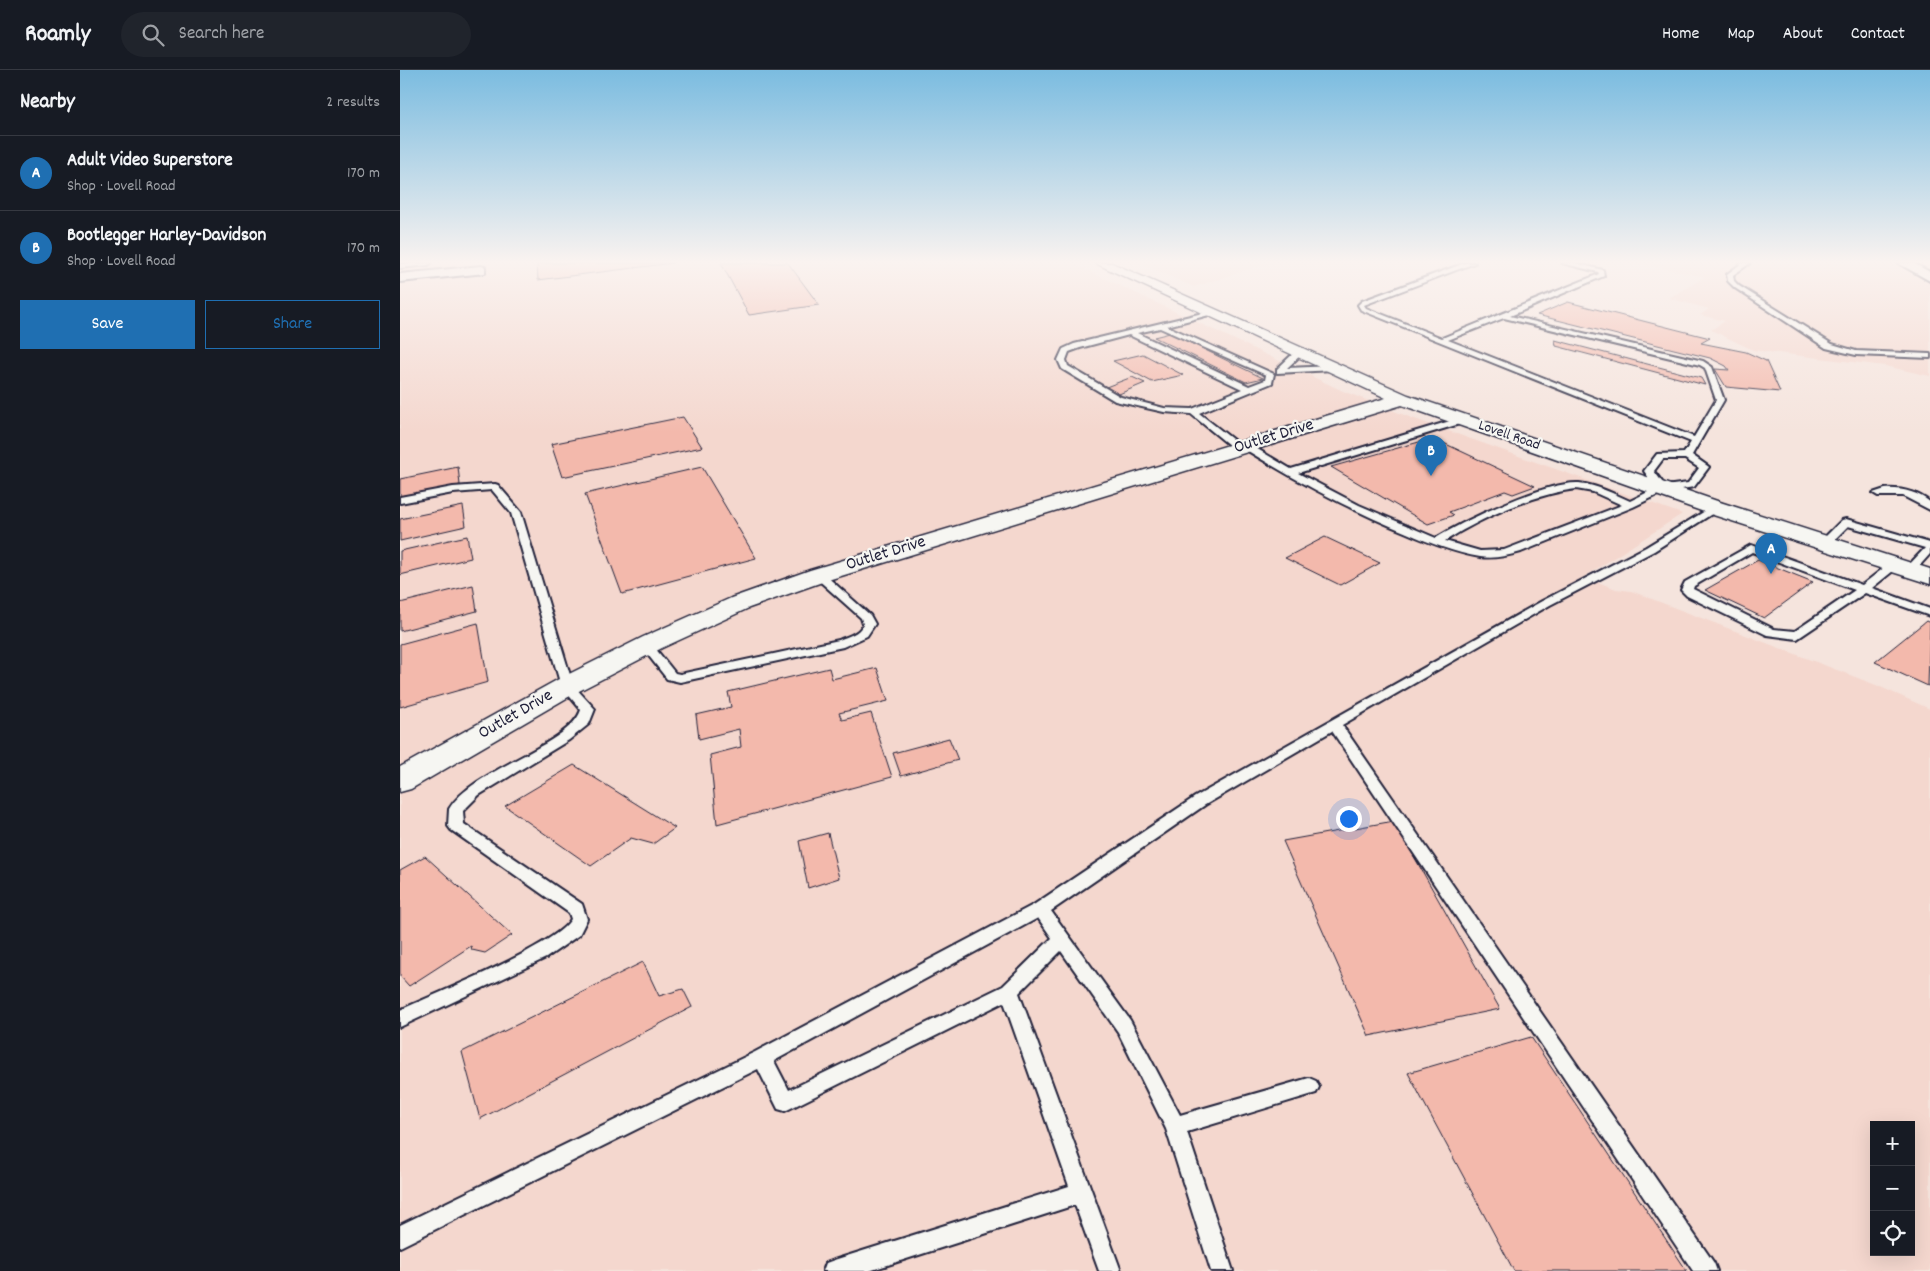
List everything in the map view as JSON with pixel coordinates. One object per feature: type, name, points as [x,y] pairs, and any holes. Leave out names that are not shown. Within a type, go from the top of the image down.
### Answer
[{"type":"main road","name":"Lovell Road","points":[[1224,319],[1402,399],[1716,508],[1930,577]]},
{"type":"main road","name":"Outlet Drive","points":[[400,781],[567,686],[740,603],[819,574],[1402,399]]},
{"type":"lane","points":[[1187,319],[1077,346],[1066,351],[1062,360],[1064,367],[1118,399],[1164,410],[1193,412],[1268,381],[1270,374]]},
{"type":"lane","points":[[1389,319],[1696,441]]},
{"type":"lane","points":[[1442,340],[1495,319]]},
{"type":"lane","points":[[1516,319],[1703,363],[1708,367],[1720,400],[1687,456]]},
{"type":"lane","points":[[1787,319],[1829,346],[1856,353],[1930,356]]},
{"type":"lane","points":[[1160,326],[1270,374],[1280,371],[1332,368]]},
{"type":"lane","points":[[1130,333],[1248,390]]},
{"type":"lane","points":[[1280,371],[1300,353]]},
{"type":"lane","points":[[1193,412],[1242,447],[1339,500],[1438,541],[1476,553],[1499,554],[1517,550],[1630,505],[1662,489],[1691,485],[1704,467],[1687,456],[1660,456],[1648,471],[1662,489]]},
{"type":"lane","points":[[1286,471],[1463,420]]},
{"type":"lane","points":[[1438,541],[1461,527],[1568,486],[1588,488],[1630,505]]},
{"type":"lane","points":[[400,500],[453,490],[495,487],[516,512],[567,686],[588,709],[584,721],[564,737],[474,791],[456,809],[456,826],[576,909],[579,920],[573,930],[540,953],[400,1019]]},
{"type":"lane","points":[[1878,494],[1893,490],[1904,492],[1930,507]]},
{"type":"lane","points":[[400,1236],[762,1058],[1042,909],[1200,801],[1546,603],[1650,549],[1716,508]]},
{"type":"lane","points":[[1826,543],[1846,522],[1930,547]]},
{"type":"lane","points":[[1930,547],[1902,568],[1878,579],[1861,590],[1797,635],[1772,632],[1691,594],[1687,590],[1689,584],[1751,548],[1861,590],[1930,613]]},
{"type":"lane","points":[[647,646],[671,676],[680,678],[706,674],[843,643],[862,635],[867,630],[869,624],[866,617],[819,574]]},
{"type":"lane","points":[[1335,725],[1706,1271]]},
{"type":"lane","points":[[1042,909],[1124,1026],[1175,1126],[1222,1271]]},
{"type":"lane","points":[[762,1058],[785,1102],[1009,991],[1062,939]]},
{"type":"lane","points":[[1009,991],[1110,1271]]},
{"type":"lane","points":[[1175,1126],[1309,1086]]},
{"type":"lane","points":[[834,1271],[1082,1192]]},
{"type":"shaded area","points":[[400,319],[1191,319],[1343,391],[1412,418],[1682,514],[1584,577],[1616,589],[1631,591],[1876,685],[1930,709],[1930,1271],[400,1271]]},
{"type":"shaded area","points":[[1717,319],[1930,319],[1930,376],[1885,366],[1753,350],[1711,330],[1725,321]]},
{"type":"building","points":[[1553,319],[1635,319],[1710,338],[1701,343],[1746,352],[1766,361],[1780,392],[1726,387],[1715,369],[1729,370],[1726,366],[1710,358]]},
{"type":"building","points":[[1170,333],[1263,378],[1246,382],[1154,337]]},
{"type":"building","points":[[1555,340],[1701,378],[1705,385],[1556,346]]},
{"type":"building","points":[[1143,354],[1183,375],[1152,382],[1113,361]]},
{"type":"building","points":[[1132,377],[1145,383],[1119,394],[1106,387]]},
{"type":"building","points":[[683,417],[702,447],[562,477],[551,444]]},
{"type":"building","points":[[1433,438],[1535,486],[1513,494],[1505,491],[1449,512],[1454,515],[1428,524],[1331,467]]},
{"type":"building","points":[[458,467],[460,485],[400,498],[400,479]]},
{"type":"building","points":[[702,467],[756,558],[622,594],[585,494]]},
{"type":"building","points":[[463,506],[466,526],[400,541],[400,519]]},
{"type":"building","points":[[467,536],[471,558],[400,575],[400,551]]},
{"type":"building","points":[[1325,537],[1380,563],[1340,585],[1285,558]]},
{"type":"building","points":[[1758,560],[1813,582],[1764,618],[1705,590]]},
{"type":"building","points":[[473,585],[477,611],[400,631],[400,603]]},
{"type":"building","points":[[1926,621],[1930,623],[1928,686],[1875,662]]},
{"type":"building","points":[[478,623],[488,682],[400,707],[400,644]]},
{"type":"building","points":[[829,668],[832,679],[877,668],[888,701],[839,713],[842,720],[871,713],[892,777],[717,824],[710,755],[741,747],[739,729],[699,739],[696,715],[731,707],[728,692]]},
{"type":"building","points":[[949,738],[958,760],[901,776],[893,753]]},
{"type":"building","points":[[574,765],[675,828],[653,844],[631,838],[591,866],[505,806]]},
{"type":"building","points":[[1394,821],[1500,1009],[1369,1036],[1283,841]]},
{"type":"building","points":[[828,833],[839,878],[808,888],[799,841]]},
{"type":"building","points":[[425,856],[512,935],[485,953],[472,950],[471,946],[409,986],[400,976],[400,870]]},
{"type":"building","points":[[643,962],[659,996],[683,989],[692,1007],[480,1119],[462,1052]]},
{"type":"building","points":[[1531,1037],[1687,1271],[1514,1271],[1408,1073]]},
{"type":"place","name":"Bootlegger Harley-Davidson","points":[[1431,476]]},
{"type":"place","name":"Adult Video Superstore","points":[[1771,574]]}]
